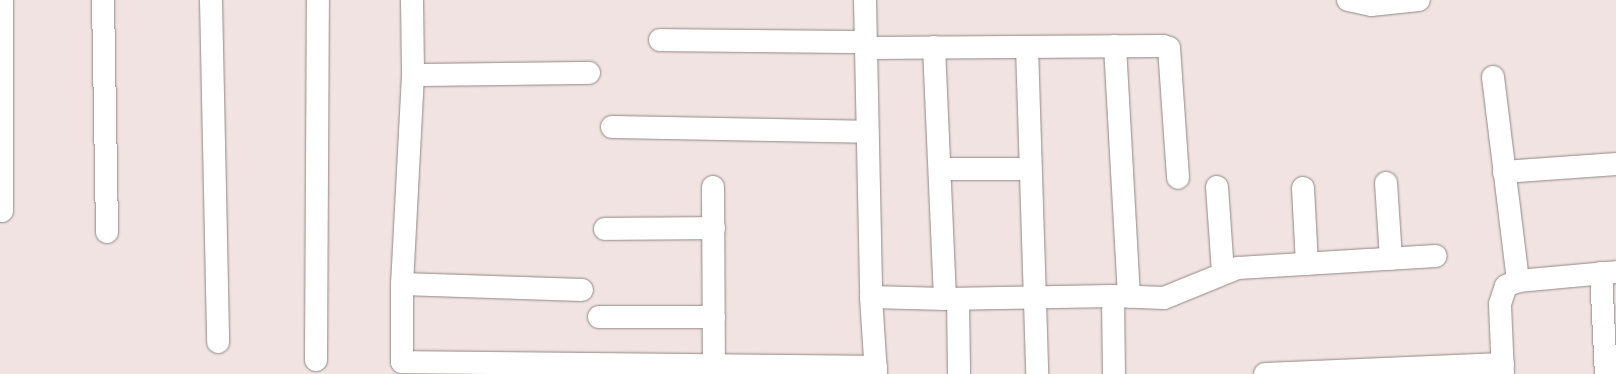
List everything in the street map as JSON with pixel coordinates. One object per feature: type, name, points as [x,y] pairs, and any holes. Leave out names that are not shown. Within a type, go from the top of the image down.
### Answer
[{"type":"street","points":[[2,0],[2,211]]},
{"type":"street","points":[[103,0],[107,232]]},
{"type":"street","points":[[211,0],[218,342]]},
{"type":"street","points":[[316,360],[318,0]]},
{"type":"street","points":[[412,0],[413,75],[402,284],[402,362],[714,366],[876,371],[871,298],[865,0]]},
{"type":"street","points":[[1348,0],[1371,5],[1419,0]]},
{"type":"street","points":[[660,40],[934,47],[1163,46],[1170,48],[1178,178]]},
{"type":"street","points":[[1114,374],[1121,296],[1115,46]]},
{"type":"street","points":[[934,47],[941,169],[959,374]]},
{"type":"street","points":[[1027,47],[1033,297],[1037,374]]},
{"type":"street","points":[[413,75],[589,73]]},
{"type":"street","points":[[1493,77],[1518,281]]},
{"type":"street","points":[[612,127],[867,132]]},
{"type":"street","points":[[1504,172],[1616,164]]},
{"type":"street","points":[[941,169],[1030,169]]},
{"type":"street","points":[[1386,183],[1390,259]]},
{"type":"street","points":[[713,187],[714,366]]},
{"type":"street","points":[[1217,187],[1223,273]]},
{"type":"street","points":[[1303,188],[1307,264]]},
{"type":"street","points":[[605,229],[714,228]]},
{"type":"street","points":[[871,298],[952,299],[1121,296],[1164,298],[1238,268],[1436,256]]},
{"type":"street","points":[[1265,374],[1503,369],[1501,296],[1506,286],[1518,281],[1609,273],[1606,374]]},
{"type":"street","points":[[402,284],[582,290]]},
{"type":"street","points":[[599,317],[714,317]]}]
